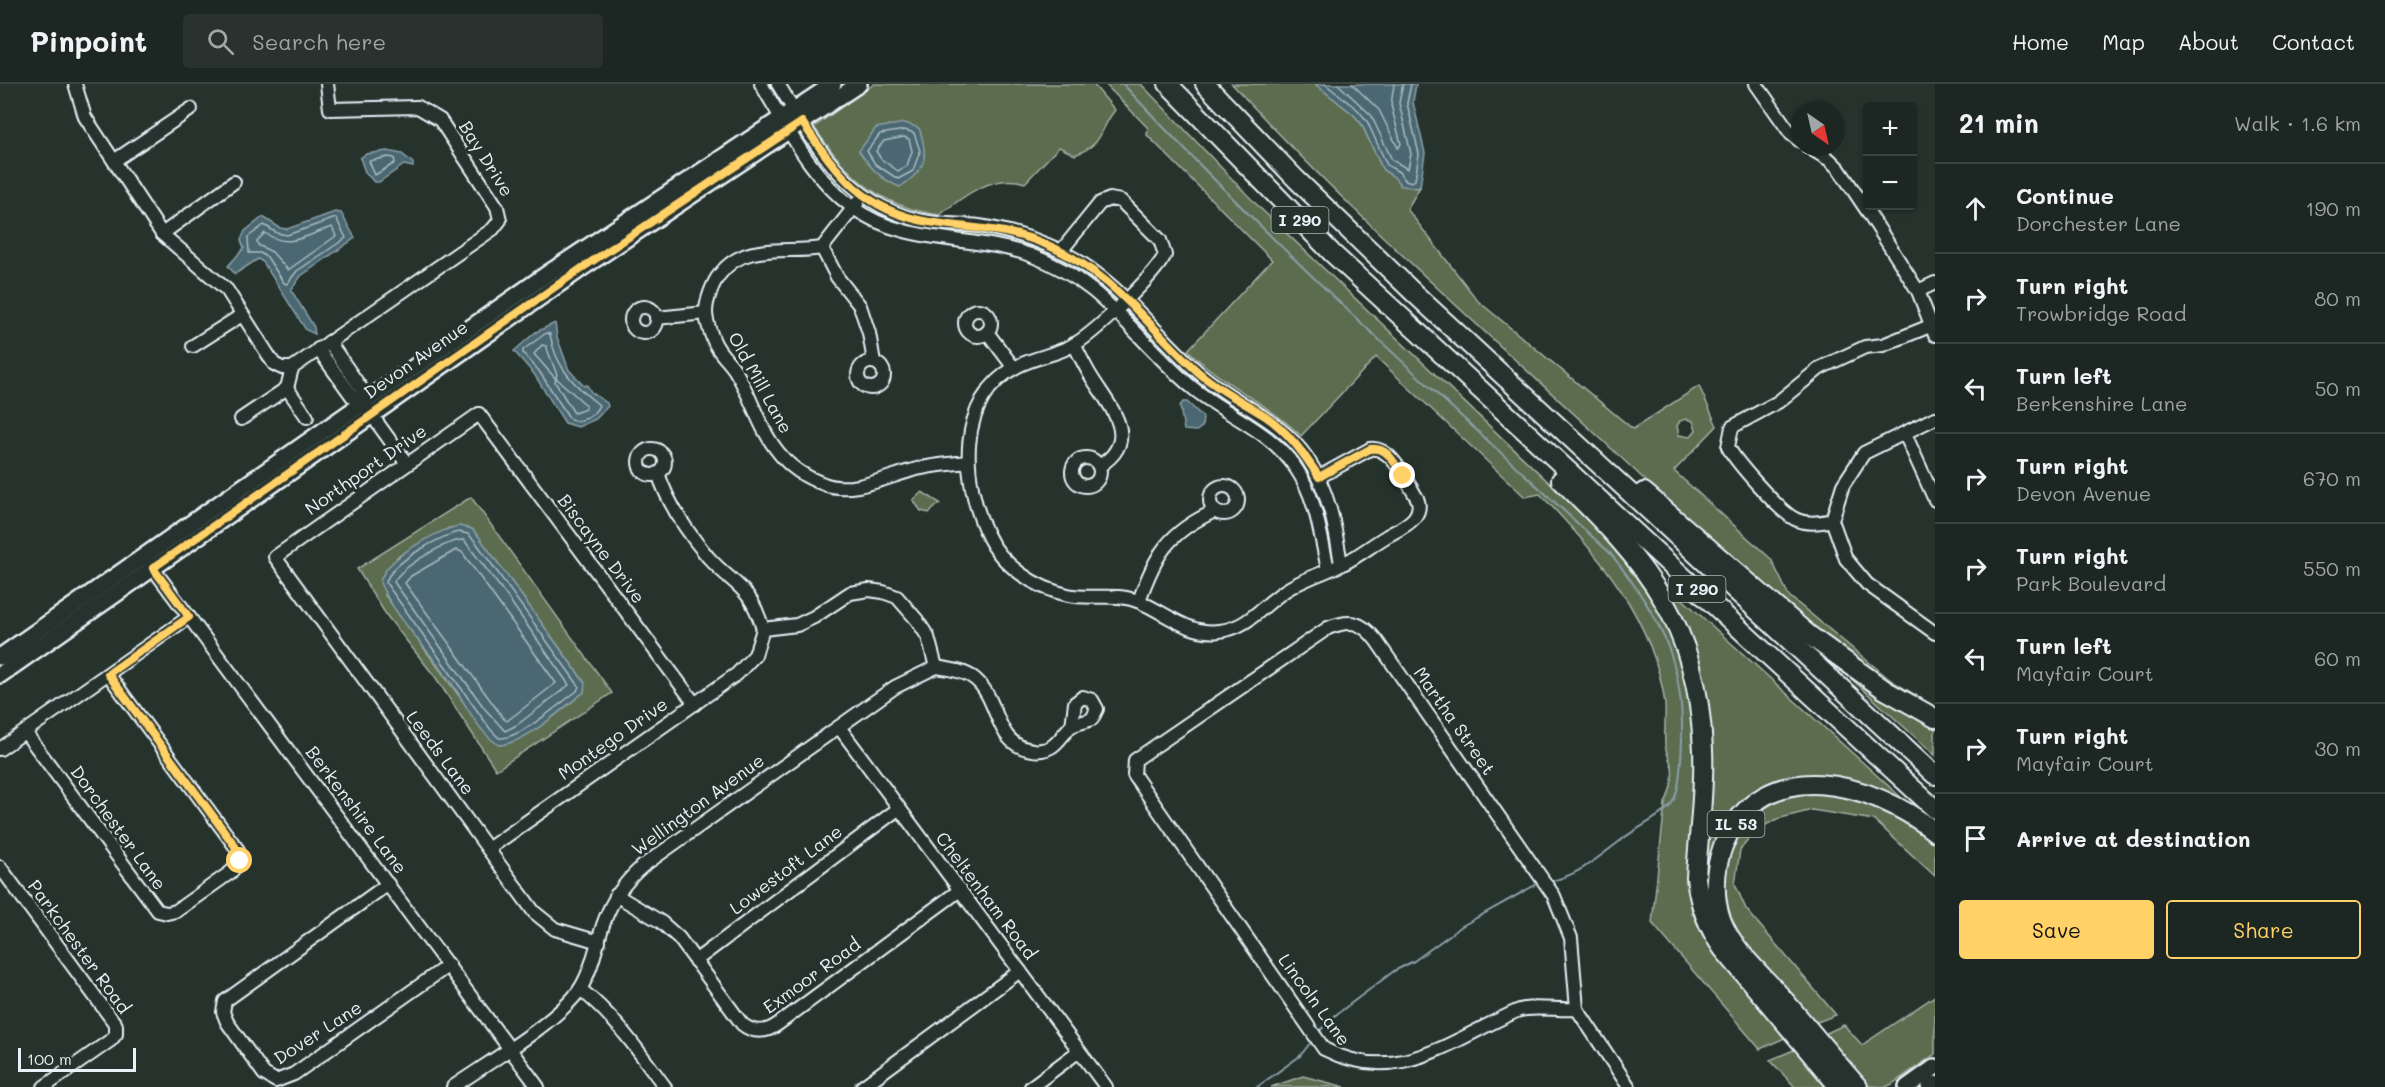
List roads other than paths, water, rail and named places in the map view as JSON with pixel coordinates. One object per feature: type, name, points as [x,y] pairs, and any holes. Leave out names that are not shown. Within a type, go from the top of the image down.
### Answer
[{"type":"highway","name":"I 290","points":[[1168,84],[1332,253],[1935,809]]},
{"type":"highway","name":"I 290","points":[[1206,84],[1296,179],[1415,294],[1935,775]]},
{"type":"highway","points":[[1458,368],[1545,465],[1634,554],[1656,585],[1682,636],[1698,692],[1703,752],[1696,878],[1698,899],[1710,930],[1723,949],[1792,1019]]},
{"type":"highway","points":[[1584,448],[1668,510],[1782,613],[1833,654],[1885,690],[1935,718]]},
{"type":"highway","name":"IL 53","points":[[1858,1087],[1816,1048],[1738,948],[1722,922],[1717,903],[1716,871],[1727,837],[1736,823],[1762,799],[1780,790],[1801,784],[1824,784],[1862,790],[1884,800],[1935,832]]},
{"type":"highway","points":[[1816,1048],[1839,1087]]},
{"type":"main road","name":"Devon Avenue","points":[[0,657],[148,562],[367,409],[582,268],[791,120],[833,84]]},
{"type":"main road","name":"Devon Avenue","points":[[791,120],[859,84]]},
{"type":"main road","name":"Devon Avenue","points":[[0,675],[148,562]]},
{"type":"main road","points":[[1907,1087],[1935,1067]]},
{"type":"main road","points":[[1930,1087],[1935,1084]]},
{"type":"street","points":[[75,84],[85,117],[162,234],[227,290],[274,364],[282,368],[292,368],[287,388],[241,419]]},
{"type":"street","name":"Bay Drive","points":[[292,368],[493,229],[500,220],[497,207],[440,120],[418,107],[330,109],[327,84]]},
{"type":"street","points":[[761,84],[834,170],[863,195],[881,206],[915,219],[990,228],[1061,251],[1127,297],[1196,370],[1226,393],[1278,426],[1306,456],[1319,477],[1332,512],[1341,564]]},
{"type":"street","points":[[777,84],[791,120],[826,185],[854,208],[891,228],[910,234],[980,242],[1034,256],[1071,275],[1115,309],[1189,385],[1261,432],[1285,454],[1296,469],[1312,501],[1328,569]]},
{"type":"street","points":[[1756,84],[1791,134]]},
{"type":"street","points":[[114,161],[191,109]]},
{"type":"street","points":[[1823,156],[1839,169],[1918,291],[1932,330],[1865,347],[1820,368],[1778,402],[1732,427],[1728,447],[1737,464],[1794,519],[1816,524],[1832,520]]},
{"type":"street","points":[[162,234],[234,182]]},
{"type":"street","points":[[656,318],[706,313],[709,297],[720,274],[738,258],[763,249],[804,251],[822,248],[863,195]]},
{"type":"street","points":[[1061,251],[1100,203],[1110,199],[1121,201],[1160,240],[1165,248],[1162,260],[1097,327],[1074,344],[1014,368],[997,383],[980,407],[969,440],[967,462],[975,503],[988,537],[1018,573],[1069,595],[1107,595],[1139,601],[1189,628],[1218,632],[1247,623],[1289,588],[1341,564],[1406,525],[1414,519],[1420,505],[1386,451],[1377,448],[1370,449],[1319,477]]},
{"type":"street","points":[[822,248],[837,277],[860,306],[869,333],[874,362]]},
{"type":"street","points":[[1918,291],[1935,283]]},
{"type":"street","name":"Old Mill Lane","points":[[706,313],[716,346],[735,371],[762,429],[779,454],[800,472],[825,484],[847,487],[920,468],[967,462]]},
{"type":"street","points":[[194,346],[242,315]]},
{"type":"street","points":[[987,333],[1014,368]]},
{"type":"street","points":[[329,342],[363,391],[367,409]]},
{"type":"street","points":[[1074,344],[1093,379],[1111,404],[1120,427],[1119,441],[1114,454],[1099,466]]},
{"type":"street","points":[[318,349],[352,396],[367,409],[407,464]]},
{"type":"street","points":[[287,388],[307,417]]},
{"type":"street","name":"Northport Drive","points":[[275,557],[479,414]]},
{"type":"street","name":"Biscayne Drive","points":[[479,414],[695,704]]},
{"type":"street","points":[[1935,418],[1864,453],[1843,485],[1832,520],[1846,559],[1867,584],[1935,633]]},
{"type":"street","points":[[1905,434],[1935,500]]},
{"type":"street","points":[[658,473],[676,511],[696,541],[756,604],[763,629],[781,628],[806,621],[850,593],[869,590],[883,592],[897,597],[917,620],[928,637],[936,667],[957,670],[974,678],[987,692],[996,706],[1003,733],[1012,743],[1024,750],[1038,751],[1051,748],[1072,726]]},
{"type":"street","points":[[1139,601],[1149,572],[1167,542],[1196,520],[1215,511]]},
{"type":"street","name":"Leeds Lane","points":[[275,557],[543,921],[566,933],[598,942]]},
{"type":"street","name":"Berkenshire Lane","points":[[148,562],[538,1087]]},
{"type":"street","points":[[0,749],[189,617]]},
{"type":"street","name":"Martha Street","points":[[1133,770],[1135,760],[1142,754],[1328,628],[1349,621],[1359,623],[1376,640],[1554,896],[1571,938],[1577,1009],[1629,1087]]},
{"type":"street","name":"Montego Drive","points":[[488,849],[737,674],[754,655],[763,629]]},
{"type":"street","name":"Wellington Avenue","points":[[453,1087],[561,1009],[580,989],[616,895],[652,858],[909,678],[936,667]]},
{"type":"street","name":"Dorchester Lane","points":[[25,732],[158,911],[167,913],[176,911],[231,872],[240,861],[238,850],[108,674]]},
{"type":"street","name":"Cheltenham Road","points":[[838,727],[1106,1087]]},
{"type":"street","name":"Lincoln Lane","points":[[1133,770],[1324,1049],[1341,1066],[1356,1075]]},
{"type":"street","name":"Lowestoft Lane","points":[[695,961],[898,809]]},
{"type":"street","name":"Parkchester Road","points":[[0,867],[116,1025],[116,1034],[111,1040],[44,1087]]},
{"type":"street","name":"Dover Lane","points":[[388,884],[225,1001],[224,1017],[264,1074],[276,1080],[294,1074],[449,965]]},
{"type":"street","name":"Exmoor Road","points":[[616,895],[671,930],[742,1024],[754,1030],[767,1030],[960,890]]},
{"type":"street","points":[[862,1087],[1020,971]]},
{"type":"street","points":[[580,989],[598,1003],[619,1025],[665,1087]]},
{"type":"street","points":[[1434,1065],[1521,1010],[1577,1009]]},
{"type":"street","points":[[1031,1087],[1079,1051]]},
{"type":"water","points":[[1315,84],[1416,84],[1413,102],[1425,153],[1420,187],[1401,186],[1394,177],[1383,170],[1361,123]]},
{"type":"water","points":[[905,123],[919,128],[925,155],[921,168],[900,187],[887,181],[876,172],[859,151],[876,128]]},
{"type":"water","points":[[387,151],[402,154],[413,163],[413,167],[404,165],[379,182],[374,182],[365,172],[360,158],[366,154]]},
{"type":"water","points":[[335,212],[341,213],[355,238],[301,276],[291,290],[314,327],[315,334],[306,330],[263,262],[258,259],[235,274],[228,266],[244,248],[241,240],[245,231],[263,217],[280,228],[287,229]]},
{"type":"water","points":[[555,323],[557,337],[569,370],[608,406],[596,419],[578,427],[565,423],[534,374],[514,351],[536,332]]},
{"type":"water","points":[[1183,402],[1187,402],[1203,417],[1202,427],[1196,431],[1184,430],[1180,406]]},
{"type":"water","points":[[459,526],[472,529],[479,537],[585,683],[584,692],[531,733],[509,743],[499,745],[485,733],[451,682],[404,622],[380,583],[390,565],[412,547],[437,533]]},
{"type":"waterway","points":[[1123,84],[1240,206],[1301,265],[1611,554],[1630,579],[1659,626],[1669,649],[1681,699],[1681,759],[1675,797],[1664,811],[1590,864],[1551,881]]},
{"type":"waterway","points":[[1320,1031],[1329,1020],[1394,971],[1414,961],[1462,926],[1537,884]]},
{"type":"waterway","points":[[1257,1087],[1300,1056],[1311,1042]]}]
